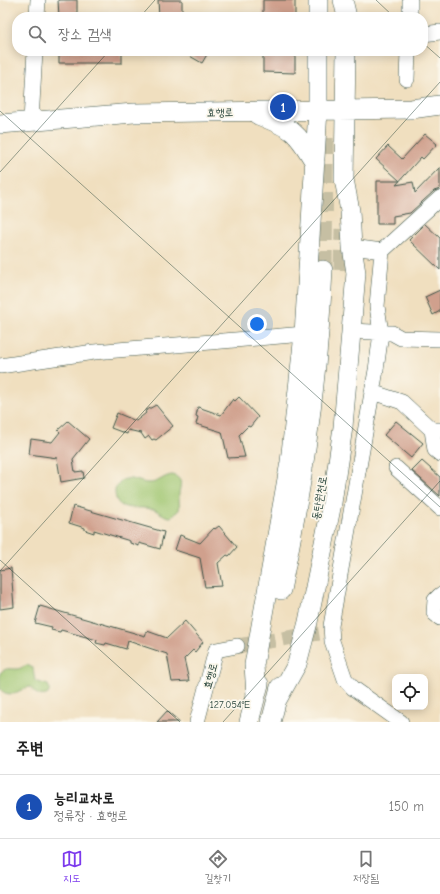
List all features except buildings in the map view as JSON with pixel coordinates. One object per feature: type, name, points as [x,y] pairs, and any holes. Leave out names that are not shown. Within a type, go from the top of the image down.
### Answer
[{"type":"main road","points":[[318,0],[318,12]]},
{"type":"main road","points":[[343,0],[346,12]]},
{"type":"main road","points":[[256,696],[254,665],[290,462],[304,334],[315,171],[318,110],[318,56]]},
{"type":"main road","points":[[277,700],[297,664],[318,580],[343,427],[356,273],[352,247],[350,211],[344,179],[346,56]]},
{"type":"main road","name":"효행로","points":[[0,124],[134,113],[411,109],[440,105]]},
{"type":"main road","points":[[247,111],[286,126],[294,132],[303,142],[315,171]]},
{"type":"main road","points":[[315,171],[326,165],[332,166],[344,179]]},
{"type":"main road","name":"동탄원천로","points":[[249,722],[287,562],[303,471],[320,338],[323,270]]},
{"type":"main road","name":"동탄원천로","points":[[271,722],[298,613],[324,475],[340,342],[344,270]]},
{"type":"street","points":[[37,12],[38,0]]},
{"type":"street","points":[[410,0],[410,12]]},
{"type":"street","points":[[428,33],[440,32]]},
{"type":"street","points":[[31,121],[35,56]]},
{"type":"street","points":[[407,79],[408,56]]},
{"type":"street","points":[[401,722],[353,688],[345,679],[332,641],[325,629],[372,392],[387,333],[377,306],[382,251],[440,198]]},
{"type":"street","points":[[352,247],[382,251]]},
{"type":"street","points":[[387,333],[400,328],[440,330]]},
{"type":"street","points":[[352,331],[387,333],[400,338],[440,339]]},
{"type":"street","points":[[0,366],[94,352],[304,334]]},
{"type":"street","points":[[372,392],[402,402],[436,430],[435,450],[440,454]]},
{"type":"street","points":[[396,468],[440,508]]},
{"type":"street","points":[[440,595],[436,600],[434,613],[440,618]]},
{"type":"street","name":"효행로","points":[[197,722],[216,650],[237,646]]},
{"type":"green space","points":[[173,475],[179,479],[180,482],[179,510],[171,517],[154,510],[127,507],[118,503],[115,489],[122,480],[133,479],[145,483],[153,483],[167,476]]},
{"type":"green space","points":[[27,665],[33,668],[35,681],[48,685],[50,689],[48,694],[43,696],[38,695],[31,687],[12,694],[8,694],[0,689],[0,673],[2,671],[6,669],[18,669]]},
{"type":"tunnel","points":[[323,270],[324,138]]},
{"type":"tunnel","points":[[343,270],[344,229]]},
{"type":"tunnel","points":[[237,646],[319,633]]},
{"type":"place","name":"능리교차로","points":[[283,107]]}]
